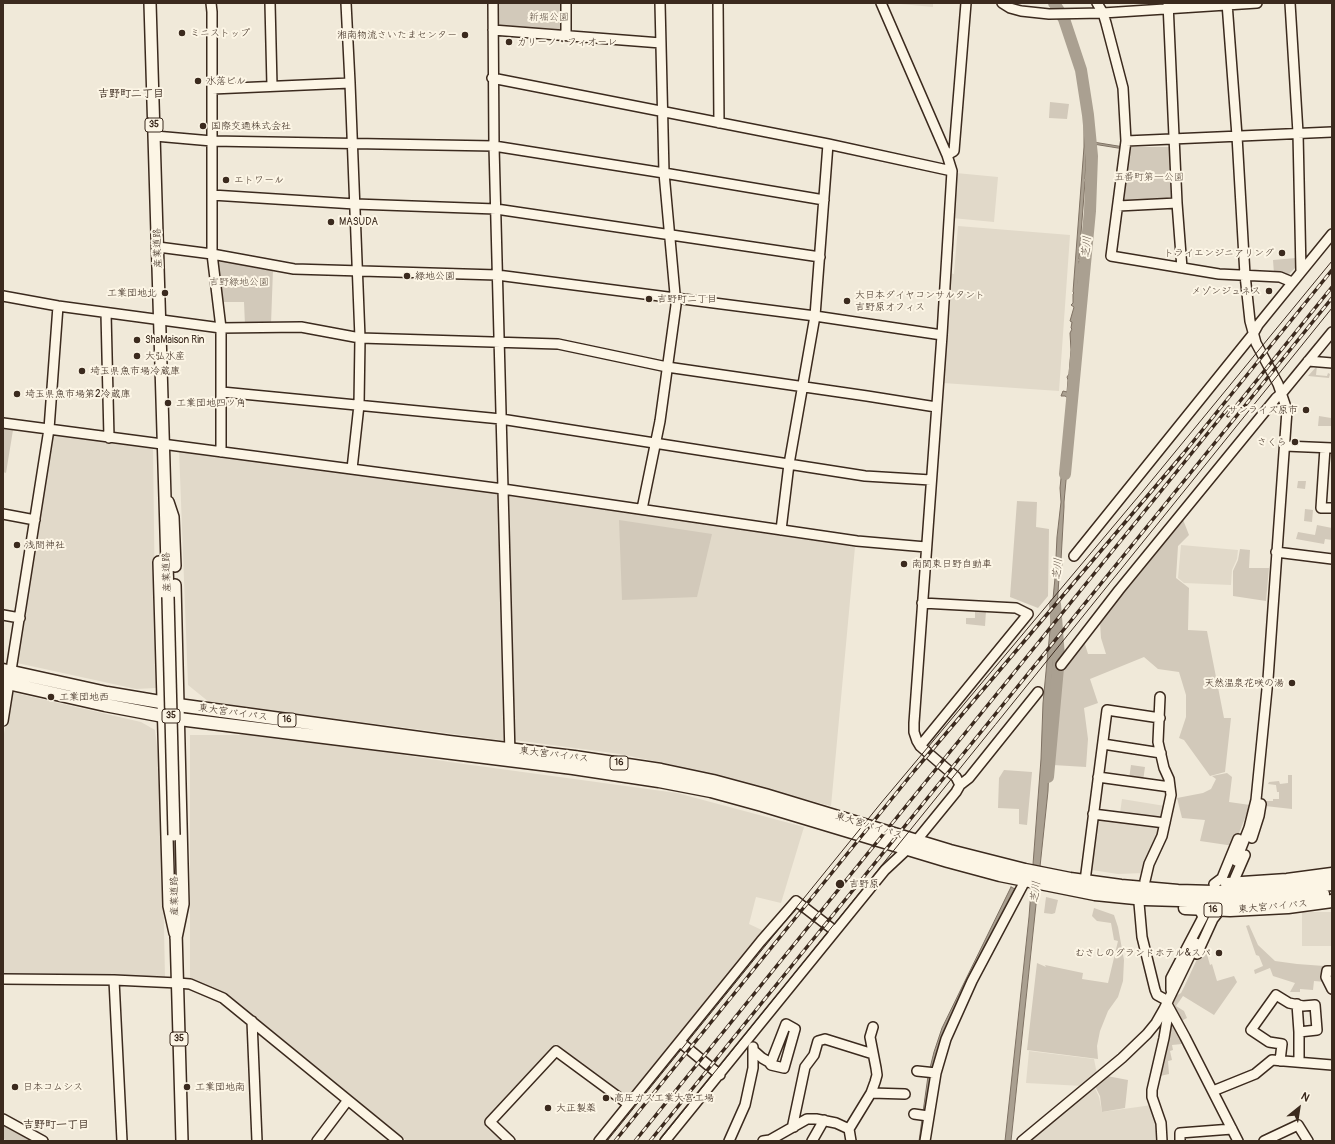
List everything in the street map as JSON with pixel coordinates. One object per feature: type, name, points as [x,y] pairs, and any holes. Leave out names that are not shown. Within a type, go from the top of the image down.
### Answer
[{"type":"highway","name":"東大宮バイパス","points":[[6,677],[178,705],[510,755],[572,768],[659,781],[711,791],[963,865],[1025,875]]},
{"type":"highway","name":"東大宮バイパス","points":[[6,677],[163,717],[510,755],[574,757],[661,770],[765,794],[1025,875],[1046,880],[1092,886],[1214,892],[1286,889],[1332,884]]},
{"type":"highway","name":"東大宮バイパス","points":[[1092,886],[1113,881],[1238,884],[1287,880],[1332,874]]},
{"type":"highway","name":"東大宮バイパス","points":[[1092,886],[1145,898],[1214,901],[1287,898],[1332,892]]},
{"type":"highway","name":"東大宮バイパス","points":[[1092,886],[1139,903],[1199,909],[1220,910],[1288,907],[1332,901]]},
{"type":"main road","name":"産業道路","points":[[150,3],[164,444],[182,1141]]},
{"type":"main road","name":"35","points":[[165,490],[158,516],[169,906],[176,938]]},
{"type":"main road","name":"35","points":[[165,490],[173,517],[179,719],[182,904],[176,938]]},
{"type":"street","points":[[210,3],[212,12],[212,254],[221,328],[222,452]]},
{"type":"street","points":[[270,3],[272,86]]},
{"type":"street","points":[[346,3],[360,338],[359,405],[352,469]]},
{"type":"street","points":[[493,3],[492,78],[510,755]]},
{"type":"street","points":[[566,3],[566,35]]},
{"type":"street","points":[[642,509],[656,442],[676,305],[664,173],[660,3]]},
{"type":"street","points":[[718,3],[719,123]]},
{"type":"street","points":[[881,3],[947,155],[952,171],[914,732],[920,746],[956,777],[960,784]]},
{"type":"street","points":[[947,155],[954,151],[966,3]]},
{"type":"street","points":[[1002,3],[1021,11],[1049,14],[1103,13],[1168,5],[1257,3]]},
{"type":"street","points":[[1097,3],[1103,13],[1123,88],[1126,141],[1111,256],[1219,274],[1280,277],[1292,282]]},
{"type":"street","points":[[1290,3],[1298,133],[1301,272]]},
{"type":"street","points":[[1227,4],[1237,136],[1245,275],[1250,320],[1256,343],[1282,393],[1287,410],[1268,679],[1260,767],[1253,813],[1236,862]]},
{"type":"street","points":[[1168,5],[1177,203],[1182,268]]},
{"type":"street","points":[[493,30],[661,43]]},
{"type":"street","points":[[492,78],[828,144],[952,171]]},
{"type":"street","points":[[212,89],[350,82]]},
{"type":"street","points":[[1126,141],[1332,132]]},
{"type":"street","points":[[155,136],[212,141],[494,146],[824,200]]},
{"type":"street","points":[[781,530],[789,464],[815,316],[828,144]]},
{"type":"street","points":[[212,195],[355,204],[496,210],[820,257]]},
{"type":"street","points":[[1118,206],[1177,203]]},
{"type":"street","points":[[1074,556],[1253,334],[1258,325],[1292,282],[1332,234]]},
{"type":"street","points":[[158,247],[212,254],[294,269],[497,275],[815,316],[942,336]]},
{"type":"street","points":[[3,296],[58,306],[221,328],[301,327],[360,338],[558,344],[668,367],[936,407]]},
{"type":"street","points":[[3,721],[6,677],[20,618],[49,429],[58,306]]},
{"type":"street","points":[[106,313],[109,438]]},
{"type":"street","points":[[1061,665],[1119,590],[1332,332]]},
{"type":"street","points":[[1308,361],[1332,363]]},
{"type":"street","points":[[222,392],[501,419],[656,442],[865,476],[931,480]]},
{"type":"street","points":[[3,423],[503,489],[857,541],[926,547]]},
{"type":"street","points":[[1285,446],[1328,448],[1321,508],[1332,508]]},
{"type":"street","points":[[3,514],[35,520]]},
{"type":"street","points":[[1276,552],[1332,559]]},
{"type":"street","points":[[920,746],[1028,614],[1016,608],[922,603]]},
{"type":"street","points":[[3,614],[20,618]]},
{"type":"street","points":[[665,1141],[752,1036],[885,870],[916,841],[956,792],[960,784],[969,778],[1038,692]]},
{"type":"street","points":[[1145,881],[1149,864],[1162,836],[1171,795],[1169,779],[1164,768],[1158,742],[1160,697]]},
{"type":"street","points":[[1092,886],[1093,814],[1107,710],[1160,718]]},
{"type":"street","points":[[1103,744],[1161,753]]},
{"type":"street","points":[[1238,884],[1235,878],[1256,827],[1261,808],[1262,796],[1260,767]]},
{"type":"street","points":[[1214,884],[1222,878],[1254,799],[1260,767]]},
{"type":"street","points":[[1098,777],[1170,787]]},
{"type":"street","points":[[1093,814],[1165,823]]},
{"type":"street","points":[[925,1141],[922,1115],[932,1072],[966,993],[1025,875]]},
{"type":"street","points":[[599,1141],[756,946],[796,901],[835,931]]},
{"type":"street","points":[[1139,903],[1142,937],[1155,990],[1157,995],[1169,999]]},
{"type":"street","points":[[1199,909],[1203,917],[1171,978],[1169,999],[1171,1012],[1238,1141]]},
{"type":"street","points":[[1169,999],[1183,983],[1214,919],[1220,910]]},
{"type":"street","points":[[1022,1141],[1137,1045],[1156,1023],[1196,943]]},
{"type":"street","points":[[1332,971],[1327,971],[1326,977],[1332,988]]},
{"type":"street","points":[[3,979],[114,980],[190,984],[223,998],[252,1020],[398,1141]]},
{"type":"street","points":[[114,980],[122,1141]]},
{"type":"street","points":[[1280,1061],[1282,1044],[1269,1042],[1251,1030],[1276,995],[1289,1003],[1303,1006],[1315,1005],[1317,1030],[1299,1032]]},
{"type":"street","points":[[1297,1004],[1299,1062]]},
{"type":"street","points":[[1162,1141],[1161,1123],[1152,1097],[1152,1090],[1164,1038],[1166,1020],[1171,1012]]},
{"type":"street","points":[[252,1020],[257,1141]]},
{"type":"street","points":[[851,1141],[849,1129],[871,1093],[877,1075],[870,1037],[873,1027]]},
{"type":"street","points":[[729,1141],[745,1105],[753,1068],[752,1036]]},
{"type":"street","points":[[794,1127],[793,1124],[805,1067],[814,1055],[818,1041],[825,1039],[873,1054]]},
{"type":"street","points":[[680,1042],[720,1075]]},
{"type":"street","points":[[753,1050],[769,1062]]},
{"type":"street","points":[[510,1141],[490,1122],[556,1051],[628,1104]]},
{"type":"street","points":[[1213,1091],[1255,1074],[1272,1060],[1332,1065]]},
{"type":"street","points":[[917,1071],[932,1072]]},
{"type":"street","points":[[871,1093],[905,1094]]},
{"type":"street","points":[[317,1141],[348,1100]]},
{"type":"street","points":[[3,1119],[43,1141]]},
{"type":"street","points":[[763,1141],[781,1138],[794,1127],[807,1119],[824,1120],[836,1123],[849,1129]]},
{"type":"street","points":[[812,1141],[824,1120]]},
{"type":"street","points":[[1264,1141],[1298,1125],[1308,1141]]},
{"type":"street","points":[[1180,1141],[1180,1133],[1232,1129]]},
{"type":"shaded area","points":[[890,3],[933,3],[933,7]]},
{"type":"shaded area","points":[[956,173],[998,177],[994,222],[952,218]]},
{"type":"shaded area","points":[[958,226],[1070,235],[1059,391],[943,383],[949,273],[954,274]]},
{"type":"shaded area","points":[[53,432],[153,447],[156,688],[136,689],[17,663]]},
{"type":"shaded area","points":[[179,449],[500,492],[507,741],[209,702],[188,685]]},
{"type":"shaded area","points":[[509,494],[855,547],[831,806],[673,765],[620,754],[514,740]]},
{"type":"shaded area","points":[[1181,545],[1238,550],[1237,559],[1232,570],[1231,585],[1184,583],[1178,578]]},
{"type":"shaded area","points":[[11,692],[141,722],[155,730],[161,780],[165,978],[3,976],[3,740]]},
{"type":"shaded area","name":"大正製薬","points":[[190,735],[268,735],[677,793],[804,827],[781,903],[756,897],[749,924],[766,932],[629,1099],[608,1086],[556,1044],[486,1121],[505,1141],[407,1141],[259,1020],[224,994],[190,979]]},
{"type":"shaded area","points":[[1122,799],[1165,806],[1160,837],[1144,873],[1118,874],[1092,870],[1091,868],[1097,817],[1119,820]]},
{"type":"shaded area","points":[[1302,912],[1332,912],[1332,946],[1302,946]]},
{"type":"shaded area","points":[[1029,1051],[1094,1059],[1097,1074],[1083,1086],[1026,1083]]},
{"type":"shaded area","points":[[1094,1086],[1099,1097],[1102,1112],[1152,1105],[1157,1123],[1158,1141],[1031,1141]]},
{"type":"green space","name":"新堀公園","points":[[498,3],[564,3],[562,33],[500,27],[498,25]]},
{"type":"green space","points":[[1050,102],[1069,104],[1067,119],[1049,118]]},
{"type":"green space","name":"五番町第一公園","points":[[1129,147],[1171,147],[1173,199],[1123,201]]},
{"type":"green space","name":"吉野緑地公園","points":[[218,258],[273,269],[271,324],[245,325],[244,302],[221,302],[215,262]]},
{"type":"green space","points":[[1296,258],[1296,267],[1286,277],[1274,274],[1273,260]]},
{"type":"green space","points":[[1315,343],[1317,344],[1289,379],[1288,376]]},
{"type":"green space","points":[[1317,366],[1316,375],[1327,376],[1328,373],[1330,374],[1329,378],[1308,376]]},
{"type":"green space","points":[[1319,416],[1331,418],[1331,426],[1318,426]]},
{"type":"green space","points":[[3,429],[13,430],[6,473],[3,472]]},
{"type":"green space","points":[[1298,481],[1306,481],[1305,489],[1297,488]]},
{"type":"green space","points":[[1017,501],[1037,502],[1036,527],[1049,529],[1048,596],[1038,608],[1010,597]]},
{"type":"green space","points":[[1305,509],[1313,510],[1312,522],[1304,521]]},
{"type":"green space","points":[[1182,517],[1189,535],[1178,546],[1176,578],[1189,588],[1188,630],[1207,631],[1224,718],[1231,718],[1225,772],[1210,776],[1184,740],[1179,738],[1186,717],[1186,695],[1179,672],[1158,669],[1144,657],[1090,679],[1098,703],[1084,708],[1088,739],[1086,767],[1053,765],[1062,660],[1084,641],[1088,654],[1106,654],[1101,638],[1100,622],[1131,580]]},
{"type":"green space","points":[[619,520],[712,534],[697,597],[622,600]]},
{"type":"green space","points":[[1317,525],[1332,528],[1332,540],[1325,539],[1324,544],[1296,539],[1298,532],[1315,535]]},
{"type":"green space","points":[[1240,549],[1250,550],[1249,568],[1269,568],[1266,601],[1233,596],[1233,571],[1238,560]]},
{"type":"green space","points":[[975,610],[986,611],[985,626],[966,624],[966,618],[975,618]]},
{"type":"green space","points":[[1131,765],[1145,767],[1143,781],[1129,779]]},
{"type":"green space","points":[[1004,770],[1032,772],[1027,825],[1019,824],[1019,809],[998,808],[999,778]]},
{"type":"green space","points":[[1227,773],[1232,777],[1229,802],[1250,805],[1234,846],[1200,841],[1205,820],[1182,818],[1177,798],[1203,793],[1211,789],[1216,779],[1212,776]]},
{"type":"green space","points":[[1288,775],[1292,775],[1292,809],[1265,806],[1265,801],[1279,799],[1279,792],[1277,792],[1276,785],[1268,784],[1269,782],[1279,781],[1280,784],[1288,783]]},
{"type":"green space","points":[[1046,897],[1058,900],[1055,913],[1044,913]]},
{"type":"green space","points":[[1094,908],[1114,915],[1118,927],[1124,960],[1123,981],[1118,997],[1108,1011],[1100,1031],[1097,1046],[1098,1059],[1027,1050],[1037,963],[1046,967],[1045,965],[1083,973],[1082,979],[1108,983],[1118,941],[1114,940],[1111,923],[1097,921],[1092,916]]},
{"type":"green space","points":[[1249,925],[1258,945],[1275,961],[1324,966],[1324,979],[1326,982],[1314,981],[1313,990],[1300,989],[1300,992],[1290,992],[1295,983],[1273,976],[1270,968],[1255,974],[1254,970],[1263,966],[1259,956],[1256,955],[1246,926]]},
{"type":"green space","points":[[1204,944],[1210,965],[1212,964],[1217,981],[1234,976],[1237,982],[1214,1015],[1183,996],[1176,1006],[1184,1011],[1187,1018],[1181,1021],[1173,1001],[1174,997],[1181,993]]},
{"type":"green space","points":[[1171,1015],[1186,1049],[1184,1049],[1182,1044],[1172,1045],[1173,1050],[1170,1051],[1172,1060],[1168,1061],[1169,1074],[1160,1076]]},
{"type":"green space","points":[[1107,1076],[1128,1080],[1125,1108],[1102,1112],[1100,1096],[1095,1086]]},
{"type":"green space","points":[[3,1121],[39,1141],[8,1141],[3,1139]]},
{"type":"water","points":[[1053,3],[1057,3],[1067,21],[1080,54],[1087,87],[1089,129],[1087,141],[1124,147],[1124,149],[1087,143],[1086,180],[1079,259],[1086,260],[1084,264],[1079,261],[1079,310],[1077,311],[1071,374],[1072,396],[1070,403],[1066,458],[1068,459],[1064,502],[1062,564],[1059,578],[1052,681],[1048,791],[1011,1141],[1005,1141],[1029,917],[1041,759],[1043,703],[1055,578],[1057,537],[1061,502],[1060,488],[1067,420],[1068,398],[1061,396],[1063,391],[1067,392],[1067,377],[1069,374],[1071,350],[1070,333],[1072,329],[1072,322],[1070,321],[1074,307],[1071,305],[1073,303],[1074,293],[1084,147],[1084,122],[1086,122],[1083,79],[1077,56],[1064,20]]},
{"type":"water","points":[[1011,887],[1015,889],[955,1010],[923,1141],[919,1141],[928,1076],[942,1028]]},
{"type":"waterway","name":"芝川","points":[[1054,3],[1064,19],[1081,70],[1088,115],[1092,156],[1090,211],[1065,474]]},
{"type":"waterway","name":"芝川","points":[[1048,777],[1059,657],[1055,604]]},
{"type":"tunnel","points":[[1224,889],[1236,861]]},
{"type":"tunnel","points":[[1196,943],[1212,911]]},
{"type":"tram line","points":[[607,1141],[881,803],[1143,491],[1332,261]]},
{"type":"tram line","points":[[659,1141],[1332,308]]},
{"type":"railway","points":[[615,1141],[915,770],[1183,454],[1332,270]]},
{"type":"railway","points":[[1228,416],[1332,287]]},
{"type":"railway","points":[[650,1141],[1332,298]]},
{"type":"railway","points":[[635,1141],[1229,407]]},
{"type":"place","name":"ミニストップ","points":[[182,33]]},
{"type":"place","name":"湘南物流さいたまセンター","points":[[465,35]]},
{"type":"place","name":"カリーノ・フィオーレ","points":[[509,42]]},
{"type":"place","name":"水落ビル","points":[[198,81]]},
{"type":"place","name":"国際交通株式会社","points":[[203,126]]},
{"type":"place","name":"エトワール","points":[[226,180]]},
{"type":"place","name":"MASUDA","points":[[331,222]]},
{"type":"place","name":"トライエンジニアリング","points":[[1282,253]]},
{"type":"place","name":"緑地公園","points":[[407,276]]},
{"type":"place","name":"メゾンジュネス","points":[[1269,291]]},
{"type":"place","name":"工業団地北","points":[[165,293]]},
{"type":"place","name":"吉野町二丁目","points":[[649,299]]},
{"type":"place","name":"大日本ダイヤコンサルタント 吉野原オフィス","points":[[847,301]]},
{"type":"place","name":"ShaMaison Rin","points":[[137,340]]},
{"type":"place","name":"大弘水産","points":[[137,356]]},
{"type":"place","name":"埼玉県魚市場冷蔵庫","points":[[82,371]]},
{"type":"place","name":"埼玉県魚市場第2冷蔵庫","points":[[17,394]]},
{"type":"place","name":"工業団地四ツ角","points":[[168,403]]},
{"type":"place","name":"サンライズ原市","points":[[1306,410]]},
{"type":"place","name":"さくら","points":[[1295,442]]},
{"type":"place","name":"浅間神社","points":[[17,545]]},
{"type":"place","name":"南関東日野自動車","points":[[904,564]]},
{"type":"place","name":"天然温泉花咲の湯","points":[[1292,683]]},
{"type":"place","name":"工業団地西","points":[[51,697]]},
{"type":"place","name":"吉野原","points":[[840,884]]},
{"type":"place","name":"むさしのグランドホテル&スパ","points":[[1219,953]]},
{"type":"place","name":"日本コムシス","points":[[15,1087]]},
{"type":"place","name":"工業団地南","points":[[187,1087]]},
{"type":"place","name":"高圧ガス工業大宮工場","points":[[606,1098]]},
{"type":"place","name":"大正製薬","points":[[548,1108]]},
{"type":"district","name":"吉野町二丁目","points":[[131,94]]},
{"type":"district","name":"吉野町一丁目","points":[[56,1125]]}]
